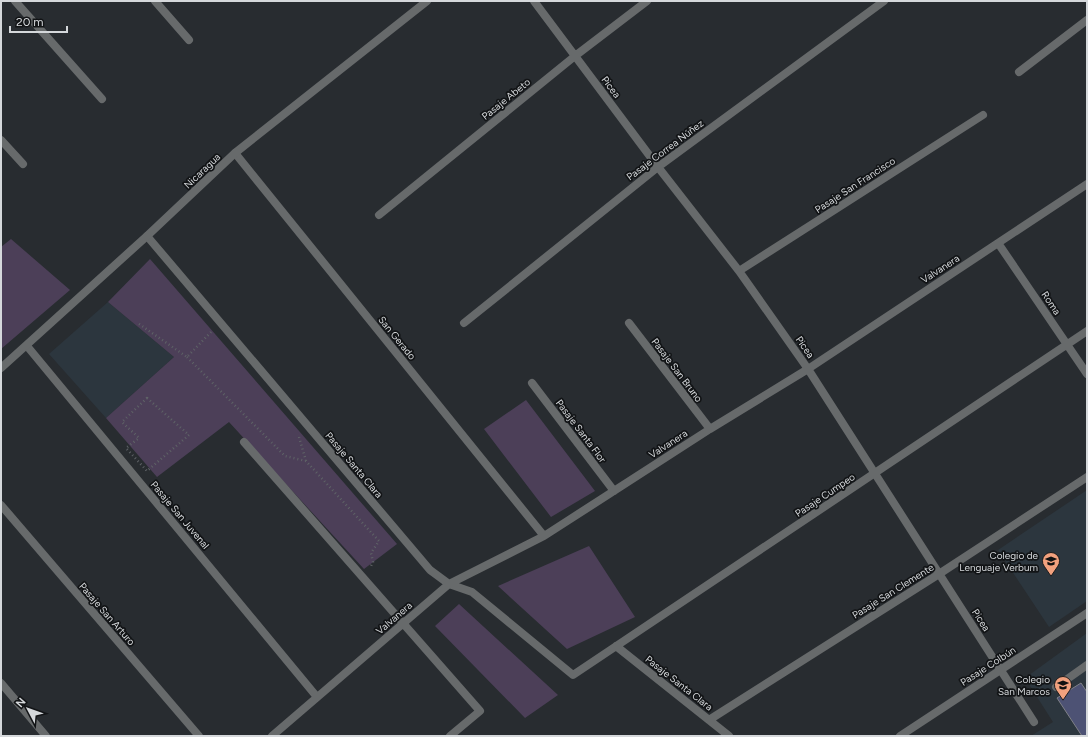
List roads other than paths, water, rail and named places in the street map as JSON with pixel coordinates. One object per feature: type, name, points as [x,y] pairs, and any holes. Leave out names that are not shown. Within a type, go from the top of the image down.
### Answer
[{"type":"street","points":[[15,1],[102,99]]},
{"type":"street","points":[[155,1],[189,40]]},
{"type":"street","name":"Nicaragua","points":[[1,368],[147,236],[235,153],[427,1]]},
{"type":"street","name":"Picea","points":[[534,1],[658,167],[739,271],[808,369],[1034,722]]},
{"type":"street","name":"Pasaje Abeto","points":[[379,215],[575,56],[647,1]]},
{"type":"street","name":"Pasaje Correa Núñez","points":[[464,323],[658,167],[884,1]]},
{"type":"street","points":[[1019,72],[1087,20]]},
{"type":"street","name":"Pasaje San Francisco","points":[[739,271],[983,115]]},
{"type":"street","points":[[1,140],[23,164]]},
{"type":"street","name":"San Gerado","points":[[235,153],[544,536]]},
{"type":"street","name":"Valvanera","points":[[272,736],[449,584],[544,536],[710,429],[808,369],[1087,184]]},
{"type":"street","name":"Pasaje Santa Clara","points":[[147,236],[430,570],[449,584],[472,592],[573,675]]},
{"type":"street","name":"Roma","points":[[998,243],[1087,374]]},
{"type":"street","name":"Pasaje San Bruno","points":[[629,323],[710,429]]},
{"type":"street","name":"Pasaje Cumpeo","points":[[573,675],[1087,331]]},
{"type":"street","name":"Pasaje San Juvenal","points":[[26,346],[317,697]]},
{"type":"street","name":"Pasaje Santa Flor","points":[[532,383],[614,491]]},
{"type":"street","points":[[244,442],[480,711],[450,736]]},
{"type":"street","name":"Pasaje San Clemente","points":[[709,720],[939,574],[1087,477]]},
{"type":"street","name":"Pasaje San Arturo","points":[[1,504],[199,736]]},
{"type":"street","name":"Pasaje Colbún","points":[[900,736],[1087,613]]},
{"type":"street","name":"Pasaje Santa Clara","points":[[616,646],[729,736]]},
{"type":"street","points":[[1056,687],[1087,665]]},
{"type":"street","points":[[1,683],[46,736]]},
{"type":"place","name":"Colegio de Lenguaje Verbum","points":[[1051,576]]},
{"type":"place","name":"Colegio San Marcos","points":[[1063,700]]}]
